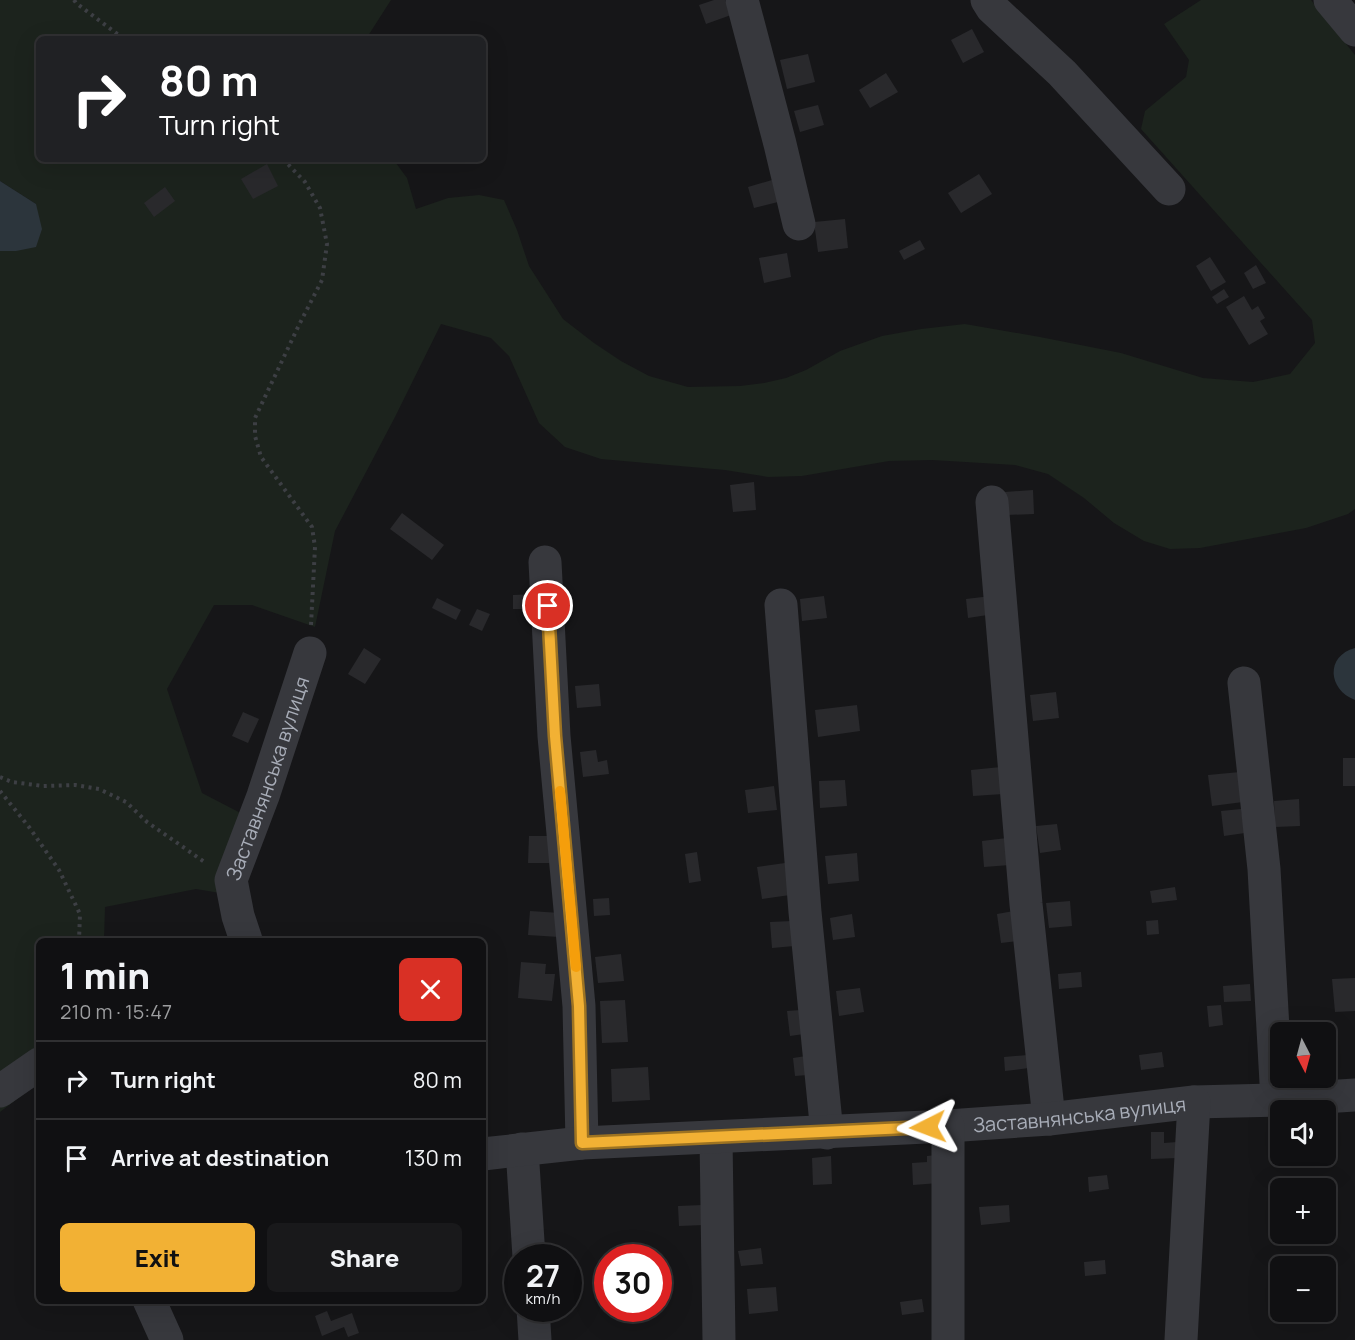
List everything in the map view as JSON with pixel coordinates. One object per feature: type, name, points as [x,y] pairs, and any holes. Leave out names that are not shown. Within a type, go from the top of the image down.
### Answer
[{"type":"street","points":[[742,0],[799,225]]},
{"type":"street","points":[[987,0],[992,9],[1062,73],[1169,189]]},
{"type":"street","points":[[1330,0],[1355,30]]},
{"type":"street","points":[[992,502],[1026,904],[1049,1119]]},
{"type":"street","points":[[545,562],[555,736],[579,1006],[582,1143]]},
{"type":"street","points":[[781,605],[804,900],[827,1133]]},
{"type":"street","name":"Заставнянська вулиця","points":[[245,938],[238,916],[231,880],[263,796],[309,653]]},
{"type":"street","points":[[1244,684],[1264,869],[1277,1100]]},
{"type":"street","points":[[0,1091],[36,1066]]},
{"type":"street","name":"Заставнянська вулиця","points":[[1277,1100],[1355,1095]]},
{"type":"street","name":"Заставнянська вулиця","points":[[486,1154],[582,1143],[948,1126],[1049,1119],[1194,1102],[1270,1100]]},
{"type":"street","points":[[1181,1340],[1194,1102]]},
{"type":"street","points":[[948,1126],[948,1340]]},
{"type":"street","points":[[716,1138],[719,1340]]},
{"type":"street","points":[[522,1149],[528,1244]]},
{"type":"street","points":[[151,1304],[167,1340]]},
{"type":"street","points":[[534,1322],[535,1340]]},
{"type":"path","points":[[74,0],[120,36]]},
{"type":"path","points":[[286,162],[305,182],[320,208],[327,244],[322,280],[255,418],[255,436],[261,457],[312,527],[315,547],[309,653]]},
{"type":"path","points":[[0,777],[12,782],[42,786],[75,784],[99,789],[126,802],[147,822],[231,880]]},
{"type":"path","points":[[0,791],[59,870],[80,914],[79,938]]},
{"type":"shaded area","points":[[0,0],[391,0],[368,36],[36,36],[36,162],[395,162],[407,178],[416,209],[448,198],[479,195],[504,200],[529,266],[563,319],[621,361],[649,376],[688,387],[740,386],[786,378],[840,351],[882,336],[965,324],[1121,353],[1203,378],[1253,382],[1290,374],[1315,343],[1312,320],[1141,129],[1145,111],[1186,77],[1189,60],[1164,24],[1201,0],[1311,0],[1355,55],[1355,509],[1348,514],[1306,528],[1200,548],[1170,549],[1144,541],[1114,523],[1084,498],[1048,474],[1015,465],[932,460],[889,461],[802,476],[768,477],[725,470],[601,459],[565,447],[539,423],[509,356],[491,338],[441,324],[335,531],[315,627],[252,605],[214,605],[167,689],[202,793],[262,824],[238,896],[196,889],[105,907],[104,938],[36,938],[36,1084],[0,1112],[0,251],[16,251],[36,204],[0,181]]},
{"type":"shaded area","points":[[0,181],[36,204],[42,229],[36,247],[0,251]]},
{"type":"shaded area","points":[[1355,648],[1355,700],[1339,689],[1334,673],[1339,658],[1345,652]]},
{"type":"building","points":[[714,0],[725,0],[731,15],[706,24],[699,5]]},
{"type":"building","points":[[972,29],[984,52],[963,63],[951,40]]},
{"type":"building","points":[[808,54],[815,82],[787,89],[780,60]]},
{"type":"building","points":[[886,73],[898,92],[870,108],[859,90]]},
{"type":"building","points":[[818,105],[824,125],[800,132],[794,111]]},
{"type":"building","points":[[267,164],[278,186],[253,199],[241,179]]},
{"type":"building","points":[[979,174],[992,194],[961,213],[948,193]]},
{"type":"building","points":[[772,180],[778,202],[754,208],[748,187]]},
{"type":"building","points":[[165,187],[175,201],[154,217],[144,203]]},
{"type":"building","points":[[845,219],[848,248],[818,252],[814,222]]},
{"type":"building","points":[[920,240],[925,249],[904,260],[899,251]]},
{"type":"building","points":[[787,253],[791,277],[764,283],[759,258]]},
{"type":"building","points":[[1210,257],[1226,282],[1211,291],[1196,266]]},
{"type":"building","points":[[1256,265],[1266,283],[1253,289],[1244,273]]},
{"type":"building","points":[[1224,289],[1229,297],[1217,304],[1212,297]]},
{"type":"building","points":[[1244,296],[1252,310],[1258,306],[1265,318],[1260,321],[1268,334],[1249,345],[1226,307]]},
{"type":"building","points":[[754,482],[756,510],[733,512],[730,485]]},
{"type":"building","points":[[1033,490],[1034,514],[1006,515],[1005,492]]},
{"type":"building","points":[[402,513],[444,545],[432,560],[390,529]]},
{"type":"building","points":[[538,594],[538,609],[513,609],[513,595]]},
{"type":"building","points":[[824,596],[827,618],[802,621],[800,599]]},
{"type":"building","points":[[991,596],[994,614],[968,618],[966,599]]},
{"type":"building","points":[[437,598],[461,610],[456,620],[432,608]]},
{"type":"building","points":[[477,609],[490,614],[482,631],[469,625]]},
{"type":"building","points":[[364,648],[381,659],[365,684],[348,674]]},
{"type":"building","points":[[599,684],[601,706],[577,708],[575,686]]},
{"type":"building","points":[[1056,692],[1059,718],[1033,721],[1030,695]]},
{"type":"building","points":[[857,705],[860,731],[818,737],[815,710]]},
{"type":"building","points":[[243,712],[259,719],[248,743],[232,736]]},
{"type":"building","points":[[596,750],[598,762],[607,760],[609,774],[583,777],[580,752]]},
{"type":"building","points":[[1343,758],[1355,758],[1355,786],[1343,786]]},
{"type":"building","points":[[1001,767],[1003,794],[973,796],[971,770]]},
{"type":"building","points":[[1240,772],[1243,802],[1212,806],[1208,775]]},
{"type":"building","points":[[845,780],[847,806],[820,808],[819,781]]},
{"type":"building","points":[[774,786],[777,810],[748,813],[745,790]]},
{"type":"building","points":[[1299,799],[1300,826],[1275,827],[1274,801]]},
{"type":"building","points":[[1241,809],[1245,833],[1224,836],[1221,811]]},
{"type":"building","points":[[1057,824],[1061,850],[1040,853],[1036,826]]},
{"type":"building","points":[[529,836],[551,836],[551,863],[528,863]]},
{"type":"building","points":[[1007,838],[1010,865],[984,867],[982,841]]},
{"type":"building","points":[[697,852],[701,881],[689,883],[685,854]]},
{"type":"building","points":[[857,853],[859,881],[828,884],[825,856]]},
{"type":"building","points":[[785,863],[790,895],[762,899],[757,867]]},
{"type":"building","points":[[1175,887],[1177,900],[1152,903],[1150,891]]},
{"type":"building","points":[[609,898],[610,915],[594,916],[593,899]]},
{"type":"building","points":[[1070,901],[1072,926],[1049,928],[1046,903]]},
{"type":"building","points":[[530,911],[560,913],[559,937],[528,935]]},
{"type":"building","points":[[1014,911],[1019,941],[1001,943],[997,914]]},
{"type":"building","points":[[852,914],[855,937],[833,940],[830,918]]},
{"type":"building","points":[[1158,920],[1159,934],[1147,935],[1146,921]]},
{"type":"building","points":[[792,921],[794,946],[772,948],[770,922]]},
{"type":"building","points":[[621,954],[624,981],[598,983],[595,957]]},
{"type":"building","points":[[521,962],[546,964],[545,974],[555,974],[552,1001],[518,998]]},
{"type":"building","points":[[1081,972],[1082,987],[1059,989],[1058,974]]},
{"type":"building","points":[[1355,978],[1355,1011],[1335,1012],[1332,979]]},
{"type":"building","points":[[1250,984],[1251,1001],[1224,1002],[1223,986]]},
{"type":"building","points":[[860,988],[864,1012],[839,1016],[836,991]]},
{"type":"building","points":[[625,1000],[628,1042],[602,1043],[600,1001]]},
{"type":"building","points":[[1221,1005],[1223,1025],[1209,1027],[1207,1006]]},
{"type":"building","points":[[801,1010],[804,1034],[790,1036],[787,1011]]},
{"type":"building","points":[[1162,1052],[1164,1067],[1141,1070],[1139,1055]]},
{"type":"building","points":[[1028,1055],[1029,1068],[1005,1071],[1004,1057]]},
{"type":"building","points":[[806,1056],[808,1075],[795,1076],[793,1058]]},
{"type":"building","points":[[648,1067],[650,1100],[612,1102],[611,1069]]},
{"type":"building","points":[[1151,1132],[1164,1132],[1164,1143],[1177,1142],[1178,1158],[1151,1159]]},
{"type":"building","points":[[937,1155],[939,1183],[913,1185],[912,1163],[927,1162],[927,1156]]},
{"type":"building","points":[[831,1156],[832,1184],[813,1185],[812,1158]]},
{"type":"building","points":[[1107,1175],[1109,1189],[1089,1192],[1088,1177]]},
{"type":"building","points":[[703,1205],[704,1225],[679,1226],[678,1206]]},
{"type":"building","points":[[1009,1205],[1010,1222],[981,1225],[979,1207]]},
{"type":"building","points":[[761,1248],[763,1264],[741,1266],[738,1251]]},
{"type":"building","points":[[1105,1260],[1106,1274],[1085,1276],[1084,1262]]},
{"type":"building","points":[[776,1287],[778,1311],[749,1314],[747,1289]]},
{"type":"building","points":[[922,1299],[924,1312],[902,1315],[900,1302]]},
{"type":"building","points":[[327,1311],[331,1321],[352,1313],[359,1333],[348,1337],[344,1327],[322,1336],[315,1316]]},
{"type":"slow traffic","points":[[560,791],[576,967]]},
{"type":"route","points":[[548,606],[555,736],[579,1006],[582,1143],[928,1127]]}]
